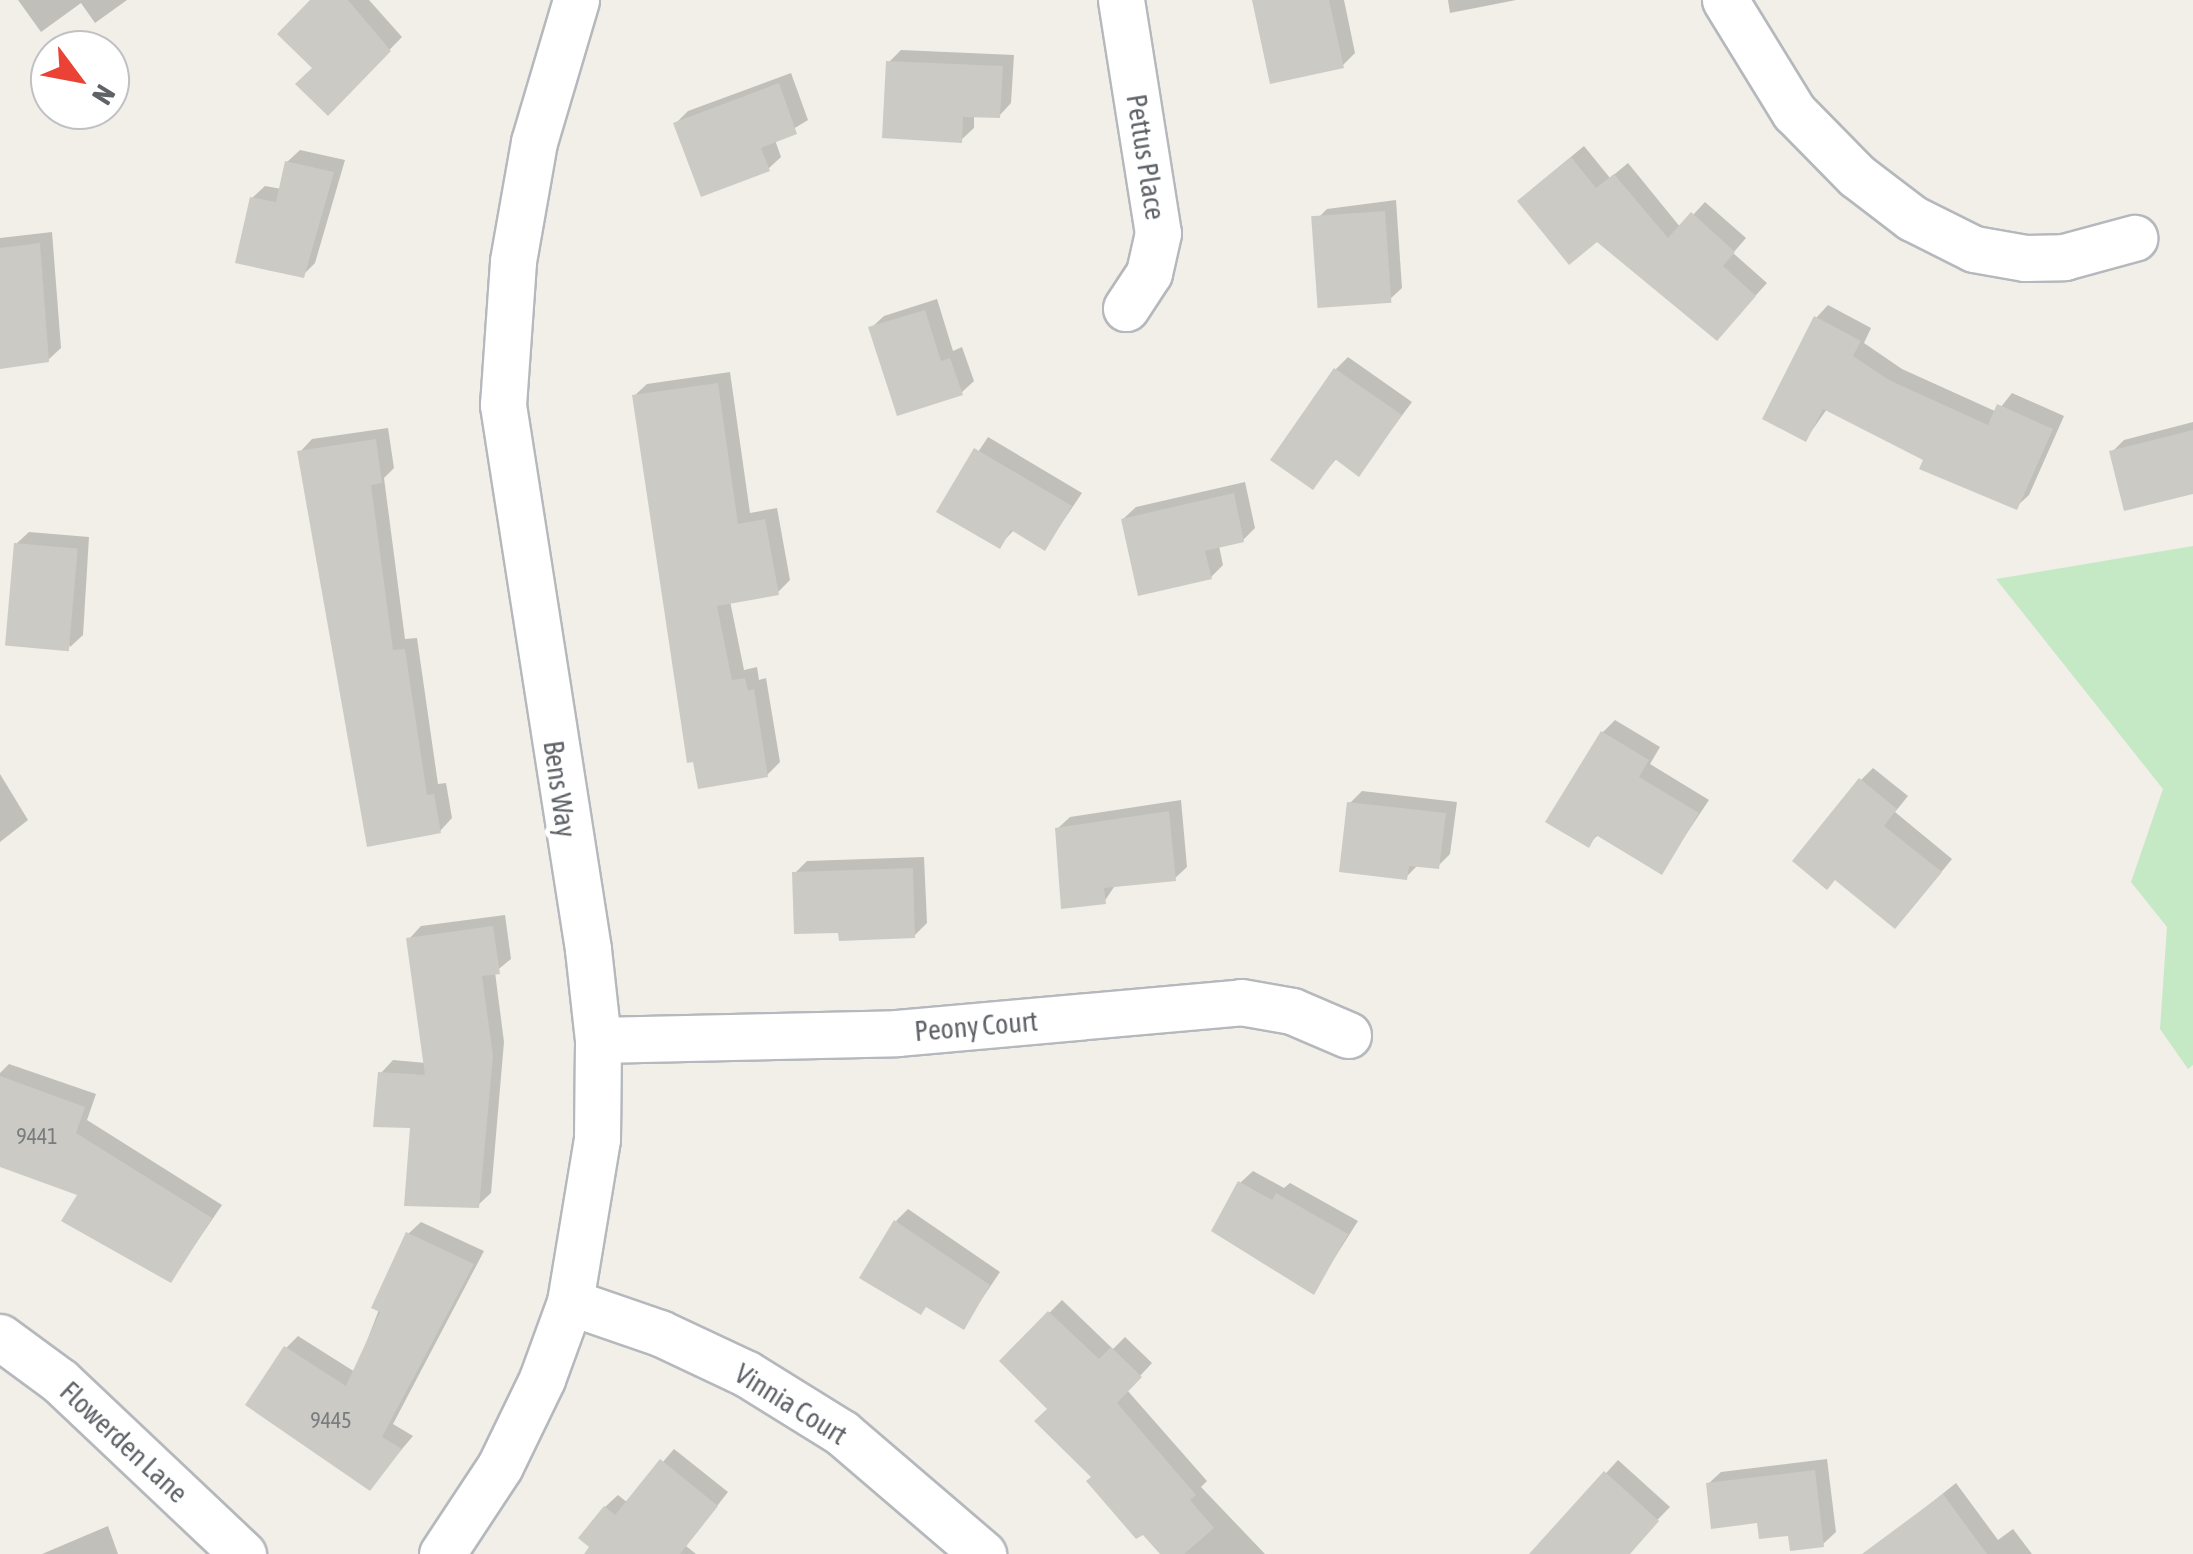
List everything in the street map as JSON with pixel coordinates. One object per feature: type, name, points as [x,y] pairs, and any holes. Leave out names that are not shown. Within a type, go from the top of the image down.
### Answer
[{"type":"street","name":"Bens Way","points":[[442,1554],[500,1466],[570,1302],[597,1139],[598,1040],[503,406],[513,261],[534,142],[576,0]]},
{"type":"street","name":"Pettus Place","points":[[1121,0],[1158,233],[1149,273],[1126,308]]},
{"type":"street","points":[[1725,0],[1794,112],[1857,176],[1912,218],[1974,249],[2025,258],[2064,256],[2134,238]]},
{"type":"street","name":"Peony Court","points":[[598,1040],[897,1033],[1241,1002],[1292,1010],[1348,1035]]},
{"type":"street","name":"Vinnia Court","points":[[570,1302],[660,1333],[747,1374],[842,1433],[983,1554]]},
{"type":"street","name":"Flowerden Lane","points":[[0,1337],[60,1381],[243,1554]]},
{"type":"green space","points":[[2193,546],[2193,1065],[2188,1069],[2160,1029],[2167,927],[2131,882],[2163,789],[1996,579]]},
{"type":"building","points":[[310,0],[348,0],[391,51],[328,116],[295,84],[312,68],[277,34]]},
{"type":"building","points":[[1252,0],[1329,0],[1344,68],[1270,84]]},
{"type":"building","points":[[886,61],[1003,66],[1000,118],[963,117],[962,143],[882,138]]},
{"type":"building","points":[[779,83],[797,134],[761,148],[770,171],[701,197],[673,123]]},
{"type":"building","points":[[1571,157],[1596,188],[1614,174],[1668,238],[1691,212],[1735,252],[1723,266],[1756,296],[1717,341],[1597,242],[1569,265],[1517,201]]},
{"type":"building","points":[[285,161],[334,172],[304,278],[235,263],[250,197],[276,202]]},
{"type":"building","points":[[1385,211],[1391,303],[1318,308],[1311,216]]},
{"type":"building","points":[[40,243],[49,362],[0,369],[0,248]]},
{"type":"building","points":[[925,310],[941,361],[950,358],[963,395],[897,416],[868,327]]},
{"type":"building","points":[[1814,316],[1861,341],[1853,356],[1889,380],[1988,425],[1997,404],[2053,429],[2017,510],[1919,469],[1923,460],[1823,409],[1806,442],[1762,419]]},
{"type":"building","points":[[1334,368],[1402,415],[1359,477],[1335,459],[1313,490],[1270,460]]},
{"type":"building","points":[[718,383],[738,524],[765,519],[779,595],[717,606],[732,680],[745,678],[748,691],[754,689],[768,777],[698,789],[693,762],[687,763],[632,395]]},
{"type":"building","points":[[2193,430],[2193,494],[2124,511],[2109,451]]},
{"type":"building","points":[[376,439],[382,483],[371,485],[393,650],[405,649],[427,795],[434,794],[441,833],[367,847],[297,451]]},
{"type":"building","points":[[974,448],[1072,506],[1045,551],[1011,530],[1000,549],[936,512]]},
{"type":"building","points":[[1234,493],[1244,542],[1205,551],[1212,579],[1138,596],[1121,519]]},
{"type":"building","points":[[14,543],[78,549],[69,651],[5,646]]},
{"type":"building","points":[[1601,731],[1649,760],[1639,777],[1699,813],[1662,875],[1596,835],[1589,848],[1545,822]]},
{"type":"building","points":[[1859,778],[1897,809],[1884,826],[1942,872],[1895,929],[1835,880],[1827,890],[1792,861]]},
{"type":"building","points":[[1347,802],[1446,813],[1439,869],[1409,866],[1407,880],[1339,872]]},
{"type":"building","points":[[1169,811],[1176,881],[1104,888],[1106,904],[1061,909],[1055,828]]},
{"type":"building","points":[[913,868],[915,938],[839,941],[838,933],[794,934],[792,872]]},
{"type":"building","points":[[493,926],[500,974],[482,976],[493,1056],[479,1208],[404,1206],[410,1128],[373,1127],[378,1072],[425,1075],[406,938]]},
{"type":"building","points":[[0,1076],[85,1107],[76,1133],[212,1218],[171,1283],[61,1221],[77,1195],[0,1167]]},
{"type":"building","points":[[1238,1181],[1272,1200],[1276,1193],[1348,1234],[1314,1295],[1211,1231]]},
{"type":"building","points":[[894,1220],[990,1285],[964,1330],[926,1307],[921,1315],[859,1278]]},
{"type":"building","points":[[406,1232],[474,1264],[382,1437],[402,1449],[370,1491],[245,1405],[284,1346],[346,1386],[380,1312],[371,1308]]},
{"type":"building","points":[[1048,1311],[1099,1359],[1111,1347],[1142,1377],[1117,1403],[1196,1495],[1190,1500],[1214,1528],[1184,1554],[1160,1554],[1143,1535],[1136,1539],[1086,1481],[1091,1477],[1034,1421],[1047,1409],[999,1361]]},
{"type":"building","points":[[660,1459],[718,1506],[680,1554],[584,1554],[589,1547],[578,1538],[604,1506],[615,1515]]},
{"type":"building","points":[[1815,1470],[1824,1547],[1790,1551],[1788,1536],[1759,1539],[1757,1523],[1711,1529],[1706,1483]]},
{"type":"building","points":[[1604,1471],[1659,1521],[1630,1554],[1529,1554]]},
{"type":"building","points":[[1943,1494],[1987,1554],[1862,1554]]}]
